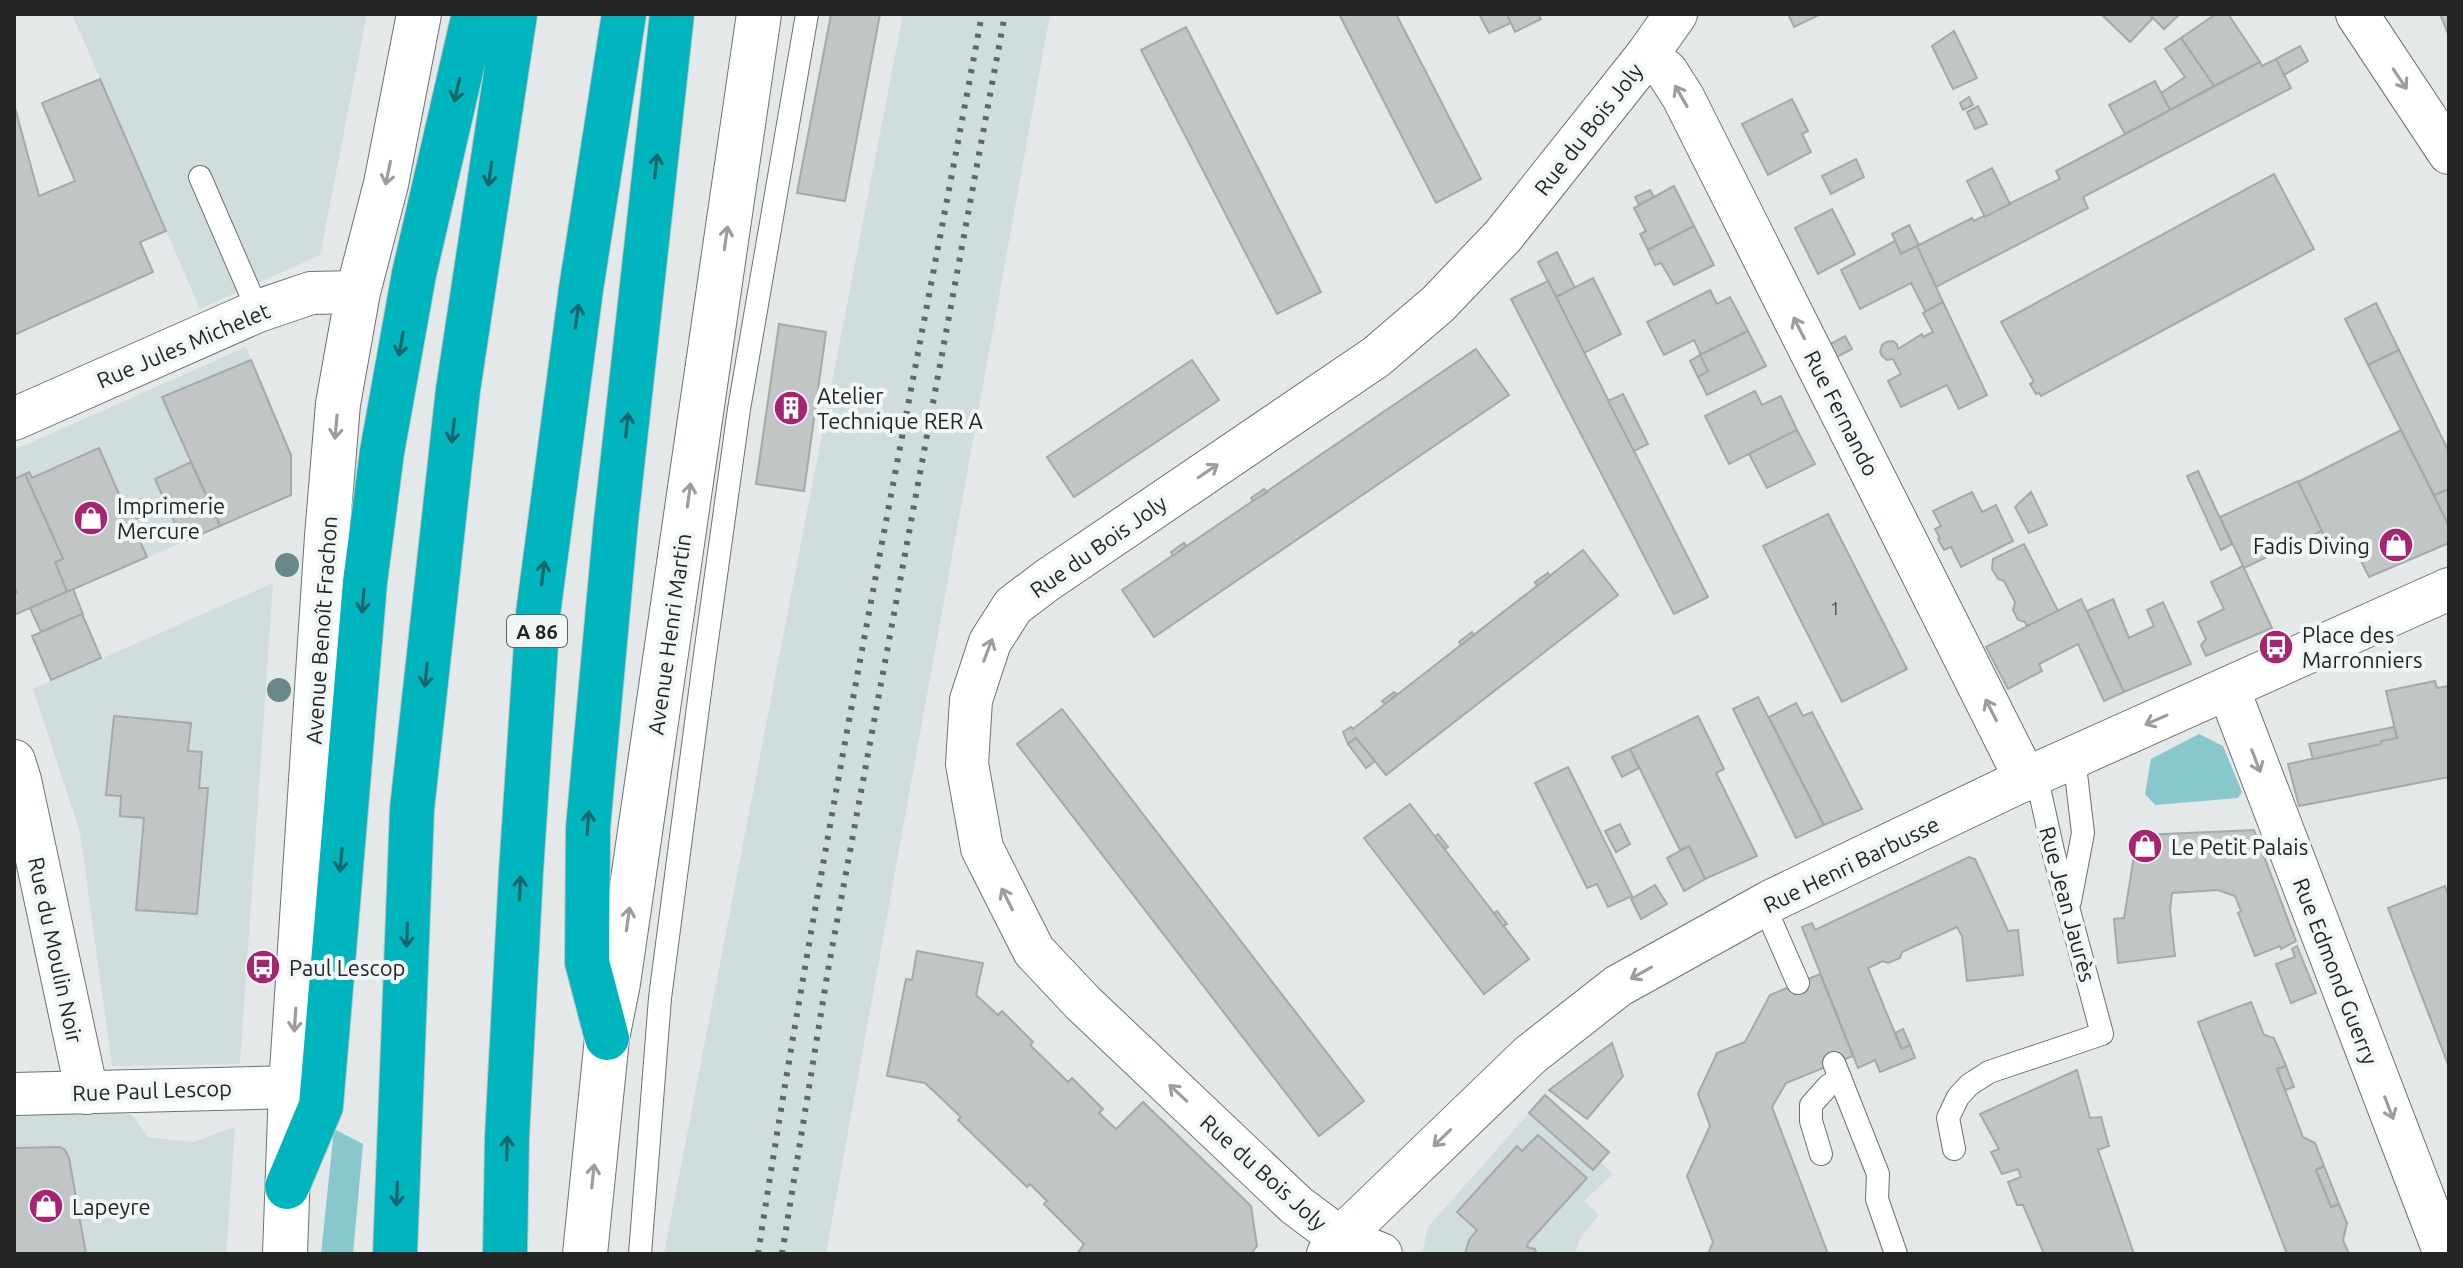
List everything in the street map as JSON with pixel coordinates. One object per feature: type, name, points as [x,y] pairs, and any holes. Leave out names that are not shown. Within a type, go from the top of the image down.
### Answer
[{"type":"highway","points":[[287,1187],[321,1106],[365,582],[382,452],[414,274],[474,14]]},
{"type":"highway","points":[[395,1254],[412,809],[458,390],[515,14]]},
{"type":"highway","name":"A 86","points":[[505,1254],[507,1137],[538,614],[581,289],[624,14]]},
{"type":"highway","points":[[607,1038],[587,962],[588,828],[615,536],[672,14]]},
{"type":"street","name":"Avenue Benoît Frachon","points":[[285,1254],[291,1087],[338,404],[358,292],[386,184],[419,14]]},
{"type":"street","name":"Avenue Henri Martin","points":[[585,1254],[607,1038],[618,983],[759,14]]},
{"type":"street","name":"Rue du Bois Joly","points":[[1381,1254],[1334,1246],[1296,1205],[1083,1003],[1034,951],[982,848],[967,764],[971,700],[990,642],[1013,606],[1376,357],[1438,304],[1503,236],[1676,14]]},
{"type":"street","points":[[2357,14],[2444,134]]},
{"type":"street","name":"Rue Fernando","points":[[1647,55],[1667,72],[1683,97],[2031,777]]},
{"type":"street","name":"Rue Jules Michelet","points":[[14,419],[258,311],[311,293],[358,292]]},
{"type":"street","name":"Rue Henri Barbusse","points":[[1334,1246],[1530,1055],[1618,986],[1764,905],[2031,777],[2449,589]]},
{"type":"street","name":"Rue Edmond Guerry","points":[[2228,688],[2445,1254]]},
{"type":"street","name":"Rue du Moulin Noir","points":[[14,761],[87,1093]]},
{"type":"street","name":"Rue Paul Lescop","points":[[14,1094],[291,1087]]},
{"type":"lane","points":[[640,1254],[660,998],[703,669],[739,409],[807,14]]},
{"type":"lane","points":[[200,177],[258,311]]},
{"type":"lane","points":[[2069,910],[2083,833],[2074,757]]},
{"type":"lane","name":"Rue Jean Jaurès","points":[[1954,1149],[1948,1118],[1958,1097],[1969,1085],[1989,1072],[2102,1034],[2031,777]]},
{"type":"lane","points":[[1764,905],[1798,983]]},
{"type":"lane","points":[[1821,1154],[1811,1121],[1811,1105],[1837,1071],[1878,1174],[1877,1199],[1896,1254]]},
{"type":"shaded area","points":[[72,14],[367,14],[320,255],[200,309]]},
{"type":"shaded area","points":[[903,14],[1050,14],[826,1254],[664,1254]]},
{"type":"shaded area","points":[[246,347],[291,455],[291,495],[14,615],[14,450]]},
{"type":"shaded area","points":[[273,583],[240,1064],[112,1066],[80,832],[33,689]]},
{"type":"shaded area","points":[[2199,734],[2223,746],[2242,792],[2238,798],[2155,805],[2145,794],[2151,759]]},
{"type":"shaded area","points":[[1545,1095],[1609,1152],[1600,1162],[1613,1174],[1584,1201],[1599,1215],[1577,1245],[1576,1254],[1422,1254],[1428,1227]]},
{"type":"shaded area","points":[[117,1111],[134,1117],[147,1137],[193,1142],[235,1127],[226,1254],[14,1254],[14,1112]]},
{"type":"shaded area","points":[[334,1129],[363,1144],[353,1254],[321,1254]]},
{"type":"building","points":[[831,14],[880,14],[845,201],[797,193]]},
{"type":"building","points":[[1339,14],[1396,14],[1481,179],[1436,203]]},
{"type":"building","points":[[1479,14],[1507,14],[1511,23],[1489,33]]},
{"type":"building","points":[[1507,14],[1538,14],[1541,19],[1515,32]]},
{"type":"building","points":[[1788,14],[1821,14],[1794,27]]},
{"type":"building","points":[[2149,14],[2153,18],[2130,42],[2102,15]]},
{"type":"building","points":[[2149,14],[2180,14],[2164,29]]},
{"type":"building","points":[[2216,14],[2228,14],[2260,62],[2214,86],[2181,38]]},
{"type":"building","points":[[2440,14],[2449,14],[2449,36]]},
{"type":"building","points":[[1186,27],[1321,292],[1277,314],[1141,50]]},
{"type":"building","points":[[1954,31],[1977,78],[1953,89],[1932,46]]},
{"type":"building","points":[[2181,38],[2214,86],[2170,110],[2161,93],[2185,77],[2165,49]]},
{"type":"building","points":[[2300,46],[2308,61],[2284,75],[2276,59]]},
{"type":"building","points":[[2276,59],[2291,88],[2083,197],[2088,208],[1936,287],[1917,246],[2060,179],[2056,171],[2260,62],[2262,66]]},
{"type":"building","points":[[100,79],[166,231],[140,242],[153,272],[14,335],[14,104],[39,196],[75,181],[42,103]]},
{"type":"building","points":[[2155,81],[2170,110],[2125,134],[2109,105]]},
{"type":"building","points":[[1969,97],[1973,105],[1963,110],[1960,103]]},
{"type":"building","points":[[1792,99],[1808,131],[1802,134],[1811,152],[1768,175],[1742,124]]},
{"type":"building","points":[[1978,106],[1987,124],[1975,129],[1967,112]]},
{"type":"building","points":[[1856,159],[1864,177],[1831,194],[1822,176]]},
{"type":"building","points":[[1992,168],[2010,204],[1985,217],[1967,181]]},
{"type":"building","points":[[2274,174],[2314,249],[2041,396],[2036,394],[2030,384],[2034,382],[2001,322]]},
{"type":"building","points":[[1674,186],[1694,226],[1648,250],[1640,234],[1646,231],[1634,208]]},
{"type":"building","points":[[1650,190],[1654,197],[1639,205],[1635,197]]},
{"type":"building","points":[[1832,209],[1855,254],[1818,274],[1795,228]]},
{"type":"building","points":[[1909,225],[1919,245],[1901,254],[1892,234]]},
{"type":"building","points":[[1694,226],[1714,265],[1674,285],[1661,263],[1655,265],[1648,250]]},
{"type":"building","points":[[1895,241],[1901,254],[1917,246],[1943,302],[1926,312],[1911,283],[1860,309],[1841,270]]},
{"type":"building","points":[[1557,252],[1575,288],[1556,297],[1538,262]]},
{"type":"building","points":[[1593,278],[1621,334],[1584,353],[1556,297]]},
{"type":"building","points":[[1548,281],[1708,597],[1674,614],[1511,299]]},
{"type":"building","points":[[1710,290],[1717,304],[1730,297],[1748,331],[1701,355],[1694,340],[1664,355],[1647,322]]},
{"type":"building","points":[[1943,302],[1987,395],[1959,409],[1947,385],[1901,407],[1888,381],[1901,374],[1893,359],[1887,360],[1882,356],[1882,345],[1893,341],[1898,349],[1922,334],[1923,337],[1933,332],[1923,313]]},
{"type":"building","points":[[2376,303],[2399,350],[2368,365],[2345,319]]},
{"type":"building","name":"Atelier Technique RER A","points":[[779,324],[826,332],[804,491],[756,484]]},
{"type":"building","points":[[1748,331],[1766,366],[1707,395],[1698,377],[1708,371],[1700,355]]},
{"type":"building","points":[[1845,336],[1852,349],[1831,360],[1825,347]]},
{"type":"building","points":[[1476,349],[1509,395],[1154,637],[1122,590]]},
{"type":"building","points":[[2399,350],[2449,452],[2449,489],[2434,495],[2368,365]]},
{"type":"building","points":[[1700,355],[1708,371],[1698,377],[1690,361]]},
{"type":"building","points":[[251,360],[291,455],[291,495],[220,526],[162,397]]},
{"type":"building","points":[[1192,360],[1219,400],[1074,497],[1047,457]]},
{"type":"building","points":[[1755,391],[1762,405],[1781,396],[1797,430],[1729,464],[1705,416]]},
{"type":"building","points":[[1623,394],[1648,444],[1634,451],[1608,401]]},
{"type":"building","points":[[1797,430],[1815,464],[1767,488],[1749,454]]},
{"type":"building","points":[[2401,430],[2449,526],[2449,543],[2369,577],[2351,541],[2331,551],[2298,482]]},
{"type":"building","name":"Imprimerie Mercure","points":[[99,448],[124,506],[139,499],[148,506],[146,514],[131,521],[147,557],[67,592],[55,562],[63,559],[25,474],[29,472],[32,478]]},
{"type":"building","points":[[191,462],[220,526],[183,542],[155,479]]},
{"type":"building","points":[[2198,471],[2232,544],[2221,550],[2187,476]]},
{"type":"building","points":[[25,474],[63,559],[55,562],[67,592],[14,615],[14,594],[17,593],[14,585],[14,479]]},
{"type":"building","points":[[2298,481],[2322,531],[2244,568],[2220,517]]},
{"type":"building","points":[[1264,489],[1267,492],[1253,501],[1251,498]]},
{"type":"building","points":[[2449,489],[2449,526],[2434,495]]},
{"type":"building","points":[[1972,492],[1982,512],[1996,505],[2013,541],[1961,567],[1951,547],[1944,550],[1938,539],[1935,529],[1941,526],[1933,511]]},
{"type":"building","points":[[2031,492],[2047,525],[2029,533],[2015,507]]},
{"type":"building","points":[[1828,514],[1907,669],[1842,702],[1763,546]]},
{"type":"building","points":[[1184,543],[1186,546],[1173,556],[1171,552]]},
{"type":"building","points":[[2024,544],[2058,611],[2027,626],[2018,620],[2013,610],[2015,602],[2004,581],[1998,579],[1992,569],[1993,559]]},
{"type":"building","points":[[1583,550],[1618,595],[1386,775],[1356,738],[1348,744],[1343,732],[1351,727],[1353,729]]},
{"type":"building","points":[[2243,566],[2272,628],[2206,656],[2201,645],[2206,639],[2198,622],[2224,609],[2211,582]]},
{"type":"building","points":[[1548,573],[1550,576],[1537,586],[1535,582]]},
{"type":"building","points":[[73,589],[83,614],[41,632],[30,608]]},
{"type":"building","points":[[2081,599],[2124,692],[2104,701],[2078,644],[2039,664],[2042,671],[2008,689],[1986,647]]},
{"type":"building","points":[[2113,599],[2129,638],[2154,626],[2147,610],[2163,602],[2191,664],[2124,692],[2087,611]]},
{"type":"building","points":[[82,614],[101,658],[51,680],[32,636]]},
{"type":"building","points":[[1472,632],[1474,635],[1461,645],[1459,642]]},
{"type":"building","points":[[2435,681],[2437,688],[2449,686],[2449,777],[2299,806],[2288,764],[2397,738],[2386,691]]},
{"type":"building","points":[[1394,692],[1397,694],[1385,704],[1382,701]]},
{"type":"building","points":[[1758,697],[1824,825],[1796,838],[1733,709]]},
{"type":"building","points":[[1796,703],[1803,716],[1812,712],[1862,809],[1824,825],[1769,717]]},
{"type":"building","points":[[1062,709],[1364,1101],[1319,1136],[1017,744]]},
{"type":"building","points":[[114,716],[191,723],[188,751],[202,752],[199,788],[208,788],[197,914],[136,910],[144,818],[120,816],[121,796],[106,795]]},
{"type":"building","points":[[1698,716],[1724,769],[1716,773],[1757,856],[1705,879],[1689,846],[1680,850],[1630,749]]},
{"type":"building","points":[[2394,727],[2397,738],[2313,759],[2309,744]]},
{"type":"building","points":[[1356,738],[1375,761],[1366,768],[1348,744]]},
{"type":"building","points":[[1630,749],[1639,768],[1622,777],[1612,757]]},
{"type":"building","points":[[1568,767],[1632,896],[1608,907],[1597,884],[1587,888],[1535,783]]},
{"type":"building","points":[[1410,804],[1529,959],[1484,994],[1364,838]]},
{"type":"building","points":[[1620,824],[1630,844],[1616,852],[1605,831]]},
{"type":"building","points":[[2254,830],[2296,941],[2255,956],[2238,913],[2241,911],[2235,896],[2218,890],[2172,893],[2170,910],[2175,956],[2118,963],[2114,919],[2124,918],[2137,838],[2142,835]]},
{"type":"building","points":[[1438,834],[1448,847],[1445,849],[1435,837]]},
{"type":"building","points":[[1689,846],[1705,879],[1684,891],[1667,858]]},
{"type":"building","points":[[1969,857],[1975,859],[2008,931],[2018,930],[2023,975],[1967,981],[1962,936],[1957,927],[1902,952],[1900,958],[1868,968],[1901,1048],[1910,1045],[1915,1058],[1880,1072],[1875,1060],[1858,1068],[1802,927],[1812,923],[1815,930]]},
{"type":"building","points":[[1655,885],[1667,904],[1641,919],[1631,899]]},
{"type":"building","points":[[2445,886],[2449,897],[2449,1067],[2388,908]]},
{"type":"building","points":[[1497,911],[1507,924],[1503,926],[1494,913]]},
{"type":"building","points":[[2297,946],[2316,993],[2291,1003],[2276,964],[2295,957],[2292,949]]},
{"type":"building","points":[[917,951],[983,963],[976,995],[998,1015],[1002,1011],[1033,1042],[1030,1045],[1068,1082],[1072,1078],[1103,1109],[1099,1113],[1116,1129],[1143,1102],[1251,1206],[1257,1246],[1251,1254],[1077,1254],[1084,1244],[1044,1204],[1047,1201],[1030,1184],[1027,1187],[925,1083],[887,1076],[906,979],[912,980]]},
{"type":"building","points":[[1820,974],[1853,1056],[1786,1083],[1772,1107],[1828,1254],[1708,1254],[1713,1242],[1687,1176],[1710,1126],[1698,1094],[1717,1053],[1745,1042],[1770,995]]},
{"type":"building","points":[[2251,1002],[2264,1035],[2274,1038],[2286,1066],[2277,1069],[2303,1137],[2315,1143],[2324,1166],[2316,1170],[2331,1207],[2339,1204],[2347,1223],[2343,1240],[2349,1254],[2287,1254],[2198,1022]]},
{"type":"building","points":[[1903,1029],[1910,1045],[1902,1049],[1895,1033]]},
{"type":"building","points":[[1612,1043],[1623,1076],[1587,1119],[1549,1090]]},
{"type":"building","points":[[2286,1066],[2294,1087],[2285,1090],[2277,1069]]},
{"type":"building","points":[[2077,1070],[2090,1118],[2101,1117],[2109,1146],[2098,1150],[2134,1254],[2044,1254],[2023,1205],[2017,1205],[2008,1182],[2021,1177],[2018,1169],[2002,1174],[1991,1152],[1999,1149],[1980,1114]]},
{"type":"building","points":[[1545,1095],[1609,1152],[1593,1170],[1529,1113]]},
{"type":"building","points":[[1538,1135],[1587,1178],[1528,1243],[1527,1247],[1535,1249],[1537,1254],[1465,1254],[1469,1240],[1477,1230],[1457,1212],[1517,1146],[1522,1151]]},
{"type":"building","name":"Lapeyre","points":[[60,1147],[69,1158],[86,1254],[14,1254],[14,1148]]},
{"type":"building","points":[[2324,1166],[2339,1204],[2331,1207],[2316,1170]]},
{"type":"railway","points":[[758,1254],[809,943],[982,14]]},
{"type":"railway","points":[[782,1254],[828,970],[1005,14]]},
{"type":"place","name":"Atelier Technique RER A","points":[[791,408]]},
{"type":"place","name":"Imprimerie Mercure","points":[[91,518]]},
{"type":"place","name":"Fadis Diving","points":[[2396,545]]},
{"type":"place","name":"Place des Marronniers","points":[[2276,647]]},
{"type":"place","name":"Le Petit Palais","points":[[2145,846]]},
{"type":"place","name":"Paul Lescop","points":[[263,967]]},
{"type":"place","name":"Lapeyre","points":[[46,1206]]}]
